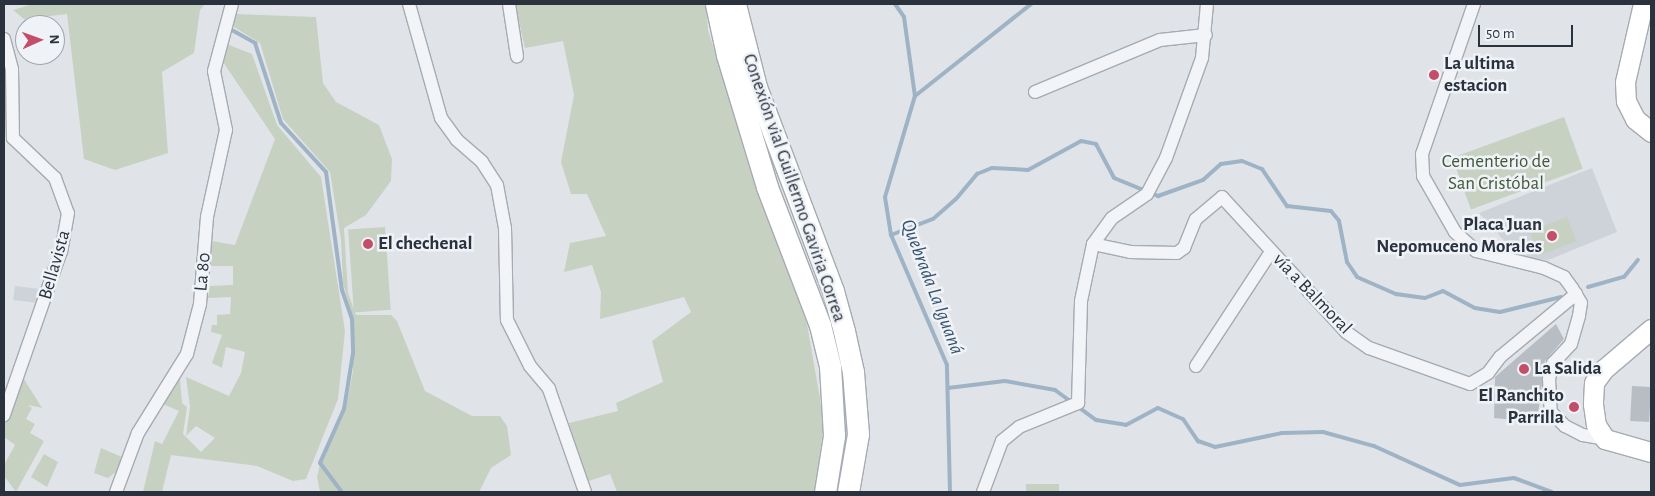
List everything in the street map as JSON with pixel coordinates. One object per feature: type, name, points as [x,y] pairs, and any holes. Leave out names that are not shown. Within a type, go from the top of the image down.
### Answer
[{"type":"highway","name":"Conexión vial Guillermo Gaviria Correa","points":[[716,4],[727,55],[767,187],[820,325],[830,366],[834,436],[826,492]]},
{"type":"highway","name":"Conexión vial Guillermo Gaviria Correa","points":[[735,4],[756,87],[833,291],[844,331],[853,372],[858,434],[848,492]]},
{"type":"main road","points":[[1643,4],[1625,82],[1626,101],[1635,119],[1651,132]]},
{"type":"main road","points":[[1651,329],[1618,354],[1594,383],[1596,425],[1605,439],[1651,452]]},
{"type":"street","name":"La 80","points":[[116,492],[138,433],[187,354],[200,304],[207,217],[226,130],[214,77],[221,36],[232,4]]},
{"type":"street","points":[[410,4],[441,118],[457,140],[482,162],[497,185],[505,228],[507,320],[522,353],[549,389],[585,492]]},
{"type":"street","points":[[509,4],[517,56]]},
{"type":"street","points":[[983,492],[1002,441],[1019,428],[1078,403],[1082,300],[1093,244],[1112,218],[1150,189],[1166,158],[1206,35],[1207,4]]},
{"type":"street","points":[[1474,4],[1422,154],[1423,176],[1456,232],[1476,251],[1544,268],[1564,277],[1576,294],[1581,303],[1571,344],[1553,363],[1549,380],[1551,412],[1565,426],[1583,435],[1605,439]]},
{"type":"street","points":[[1035,92],[1160,40],[1206,35]]},
{"type":"street","name":"Bellavista","points":[[4,39],[12,69],[13,138],[55,178],[68,213],[63,244],[4,415]]},
{"type":"street","name":"vía a Balmoral","points":[[1093,244],[1130,252],[1177,253],[1184,248],[1196,219],[1219,198],[1233,209],[1326,314],[1369,348],[1470,384],[1488,373],[1500,357],[1576,294]]},
{"type":"street","points":[[1196,366],[1271,252]]},
{"type":"shaded area","points":[[1592,168],[1617,232],[1548,260],[1519,257],[1479,213]]},
{"type":"shaded area","points":[[15,286],[46,290],[44,304],[13,300]]},
{"type":"green space","points":[[33,4],[205,4],[200,10],[194,53],[162,72],[168,153],[115,170],[84,159],[67,14],[19,15],[13,10]]},
{"type":"green space","points":[[515,4],[706,4],[708,30],[725,85],[807,324],[824,422],[815,492],[617,492],[610,474],[586,482],[569,423],[618,411],[616,403],[663,382],[652,341],[691,312],[684,297],[600,319],[601,292],[592,265],[564,272],[570,243],[606,236],[587,194],[571,194],[561,162],[574,95],[563,41],[525,48]]},
{"type":"green space","points":[[236,14],[316,17],[323,83],[336,102],[379,125],[392,159],[391,181],[366,215],[344,228],[348,293],[356,315],[391,315],[397,321],[425,391],[472,416],[500,416],[507,426],[511,455],[491,468],[479,492],[320,492],[317,477],[320,464],[346,408],[353,371],[353,319],[343,283],[341,240],[330,172],[283,119],[260,43],[234,27],[230,21]]},
{"type":"green space","points":[[224,43],[252,54],[277,125],[321,177],[345,331],[338,399],[306,479],[293,481],[257,466],[171,455],[162,492],[143,492],[155,441],[162,444],[179,411],[163,404],[180,379],[182,403],[187,407],[183,434],[201,452],[215,438],[196,426],[186,436],[190,407],[186,377],[229,396],[241,373],[245,352],[226,347],[222,368],[212,363],[222,335],[211,332],[212,325],[217,325],[217,315],[230,314],[231,297],[208,298],[210,286],[233,285],[233,266],[211,266],[212,241],[235,245],[275,139],[221,59]]},
{"type":"green space","name":"Cementerio de San Cristóbal","points":[[1564,117],[1583,169],[1471,209],[1452,158]]},
{"type":"green space","name":"Placa Juan Nepomuceno Morales","points":[[1567,217],[1576,241],[1539,256],[1530,231]]},
{"type":"green space","name":"El chechenal","points":[[385,227],[391,310],[354,312],[348,230]]},
{"type":"green space","points":[[24,379],[42,408],[28,405],[32,408],[26,419],[35,424],[30,433],[44,441],[16,492],[4,476],[4,465],[15,445],[4,437],[4,423]]},
{"type":"green space","points":[[101,448],[122,457],[117,471],[108,478],[94,473]]},
{"type":"green space","points":[[44,454],[58,462],[47,487],[31,477]]},
{"type":"green space","points":[[1026,484],[1059,484],[1059,492],[1026,492]]},
{"type":"building","name":"La Salida","points":[[1556,324],[1564,339],[1545,361],[1537,422],[1494,418],[1495,377]]},
{"type":"building","points":[[1632,386],[1651,387],[1649,422],[1630,421]]},
{"type":"waterway","points":[[895,4],[904,17],[915,96]]},
{"type":"waterway","name":"Quebrada La Iguaná","points":[[950,492],[947,365],[891,235],[885,197],[915,96],[1031,4]]},
{"type":"waterway","points":[[230,29],[255,43],[281,123],[326,172],[342,290],[352,319],[353,353],[344,409],[320,463],[342,492]]},
{"type":"waterway","points":[[891,235],[933,219],[956,199],[977,174],[992,168],[1028,170],[1081,141],[1096,144],[1114,178],[1158,196],[1203,180],[1221,164],[1242,161],[1262,169],[1287,206],[1331,211],[1339,221],[1347,262],[1357,277],[1396,294],[1425,298],[1443,291],[1475,308],[1500,312],[1561,297]]},
{"type":"waterway","points":[[1588,287],[1624,277],[1638,260]]},
{"type":"waterway","points":[[948,388],[1005,381],[1055,390],[1096,420],[1126,425],[1158,408],[1183,419],[1198,441],[1215,447],[1282,433],[1323,432],[1374,446],[1460,485],[1514,478],[1552,492]]},
{"type":"place","name":"La ultima estacion","points":[[1434,75]]},
{"type":"place","name":"Placa Juan Nepomuceno Morales","points":[[1552,236]]},
{"type":"place","name":"El chechenal","points":[[368,244]]},
{"type":"place","name":"La Salida","points":[[1524,369]]},
{"type":"place","name":"El Ranchito Parrilla","points":[[1574,407]]}]
